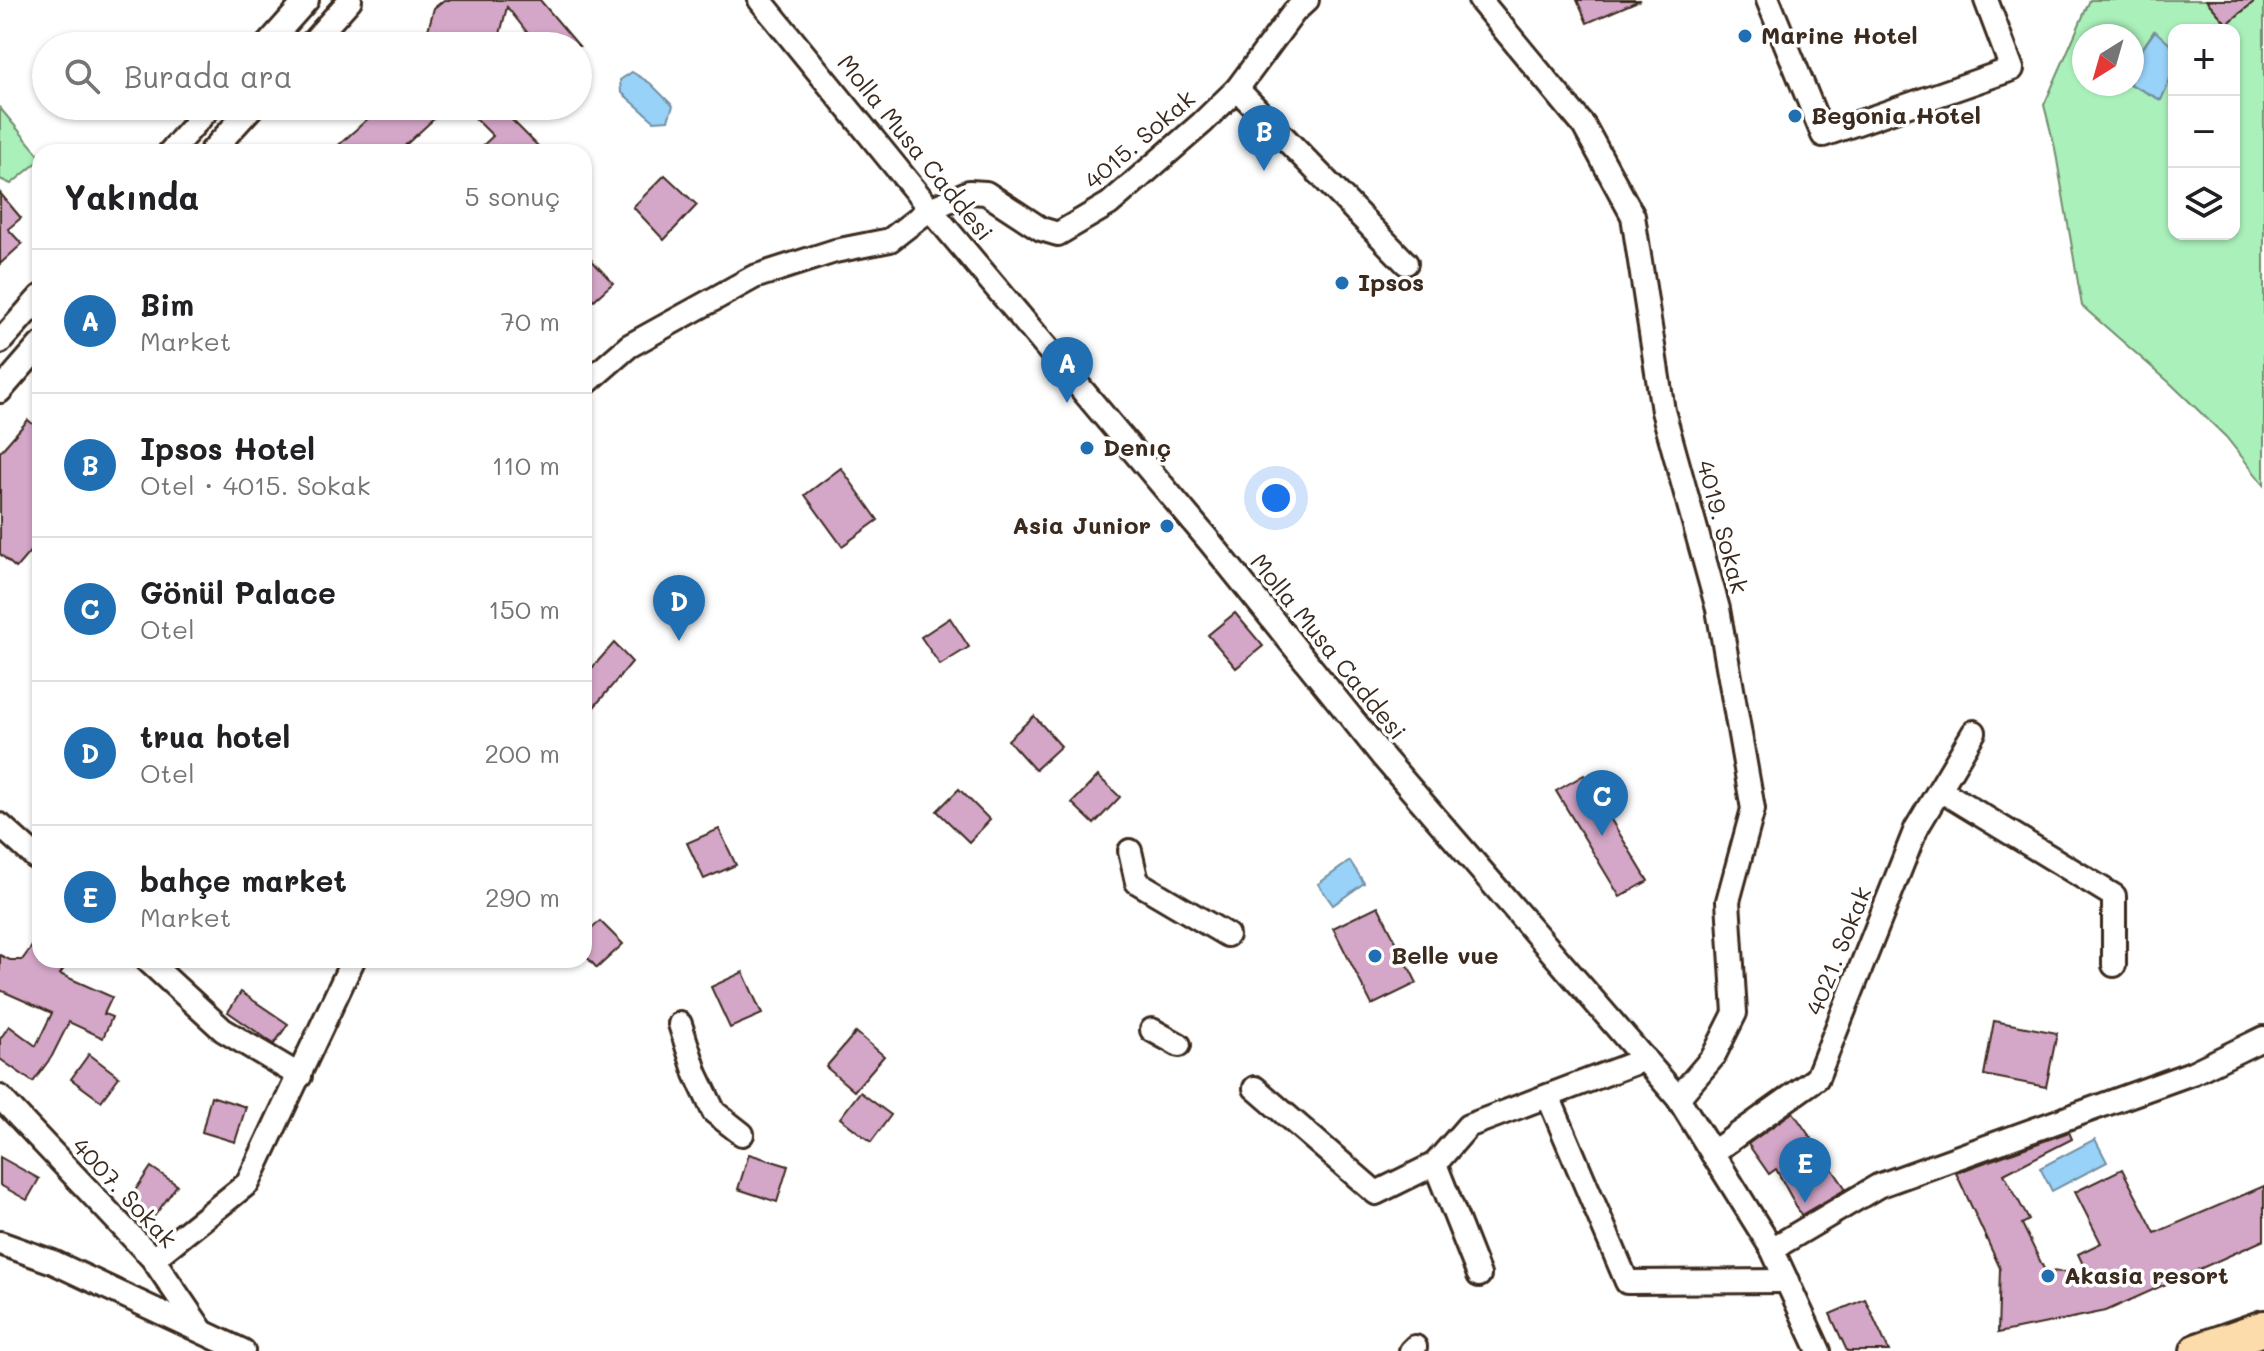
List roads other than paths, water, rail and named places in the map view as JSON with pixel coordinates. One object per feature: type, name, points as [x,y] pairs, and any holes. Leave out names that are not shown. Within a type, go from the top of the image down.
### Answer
[{"type":"highway","points":[[2198,1351],[2264,1328]]},
{"type":"street","points":[[278,32],[307,0]]},
{"type":"street","points":[[321,32],[350,0]]},
{"type":"street","name":"Molla Musa Caddesi","points":[[760,0],[930,209],[1210,542],[1383,757],[1678,1098],[1772,1249],[1819,1351]]},
{"type":"street","name":"4019. Sokak","points":[[1480,0],[1584,126],[1633,216],[1663,411],[1718,609],[1753,809],[1728,901],[1735,1013],[1713,1057],[1678,1098]]},
{"type":"street","points":[[1768,0],[1823,135],[2012,69],[1986,0]]},
{"type":"street","name":"4015. Sokak","points":[[930,209],[969,192],[986,193],[1041,229],[1058,234],[1109,204],[1237,89],[1296,4]]},
{"type":"street","points":[[1237,89],[1406,263]]},
{"type":"street","points":[[177,144],[199,120]]},
{"type":"street","points":[[218,144],[240,120]]},
{"type":"street","points":[[592,378],[629,346],[754,277],[835,251],[890,240],[930,209]]},
{"type":"street","points":[[0,342],[32,306]]},
{"type":"street","points":[[0,391],[32,354]]},
{"type":"street","name":"4021. Sokak","points":[[1712,1153],[1817,1078],[1916,829],[1974,732]]},
{"type":"street","points":[[1940,790],[2114,896],[2114,965]]},
{"type":"street","points":[[0,825],[32,854]]},
{"type":"street","points":[[1130,851],[1137,882],[1227,935]]},
{"type":"street","points":[[156,968],[223,1030],[300,1076]]},
{"type":"street","points":[[153,1259],[248,1183],[349,968]]},
{"type":"street","points":[[680,1024],[696,1074],[714,1112],[742,1134]]},
{"type":"street","points":[[1152,1030],[1179,1045]]},
{"type":"street","points":[[1772,1249],[1878,1186],[2192,1073],[2264,1038]]},
{"type":"street","points":[[1255,1088],[1376,1193],[1435,1164],[1468,1126],[1645,1059]]},
{"type":"street","points":[[1548,1096],[1627,1282],[1787,1281]]},
{"type":"street","name":"4007. Sokak","points":[[0,1097],[153,1259],[202,1331]]},
{"type":"street","points":[[1435,1164],[1479,1275]]},
{"type":"street","points":[[0,1243],[53,1262],[243,1351]]},
{"type":"water","points":[[2155,31],[2168,43],[2168,84],[2161,100],[2144,91],[2144,47]]},
{"type":"water","points":[[632,72],[650,83],[673,106],[668,120],[654,121],[621,92],[620,80]]},
{"type":"water","points":[[1350,861],[1364,883],[1333,905],[1318,884]]},
{"type":"water","points":[[2095,1139],[2107,1162],[2052,1191],[2040,1168]]},
{"type":"place","name":"Marine Hotel","points":[[1745,36]]},
{"type":"place","name":"Begonia Hotel","points":[[1795,116]]},
{"type":"place","name":"Ipsos Hotel","points":[[1264,171]]},
{"type":"place","name":"Ipsos","points":[[1342,283]]},
{"type":"place","name":"Bim","points":[[1067,403]]},
{"type":"place","name":"Denıç","points":[[1087,448]]},
{"type":"place","name":"Asia Junior","points":[[1167,526]]},
{"type":"place","name":"trua hotel","points":[[679,641]]},
{"type":"place","name":"Gönül Palace","points":[[1602,836]]},
{"type":"place","name":"Belle vue","points":[[1375,956]]},
{"type":"place","name":"bahçe market","points":[[1805,1203]]},
{"type":"place","name":"Akasia resort","points":[[2048,1276]]}]
